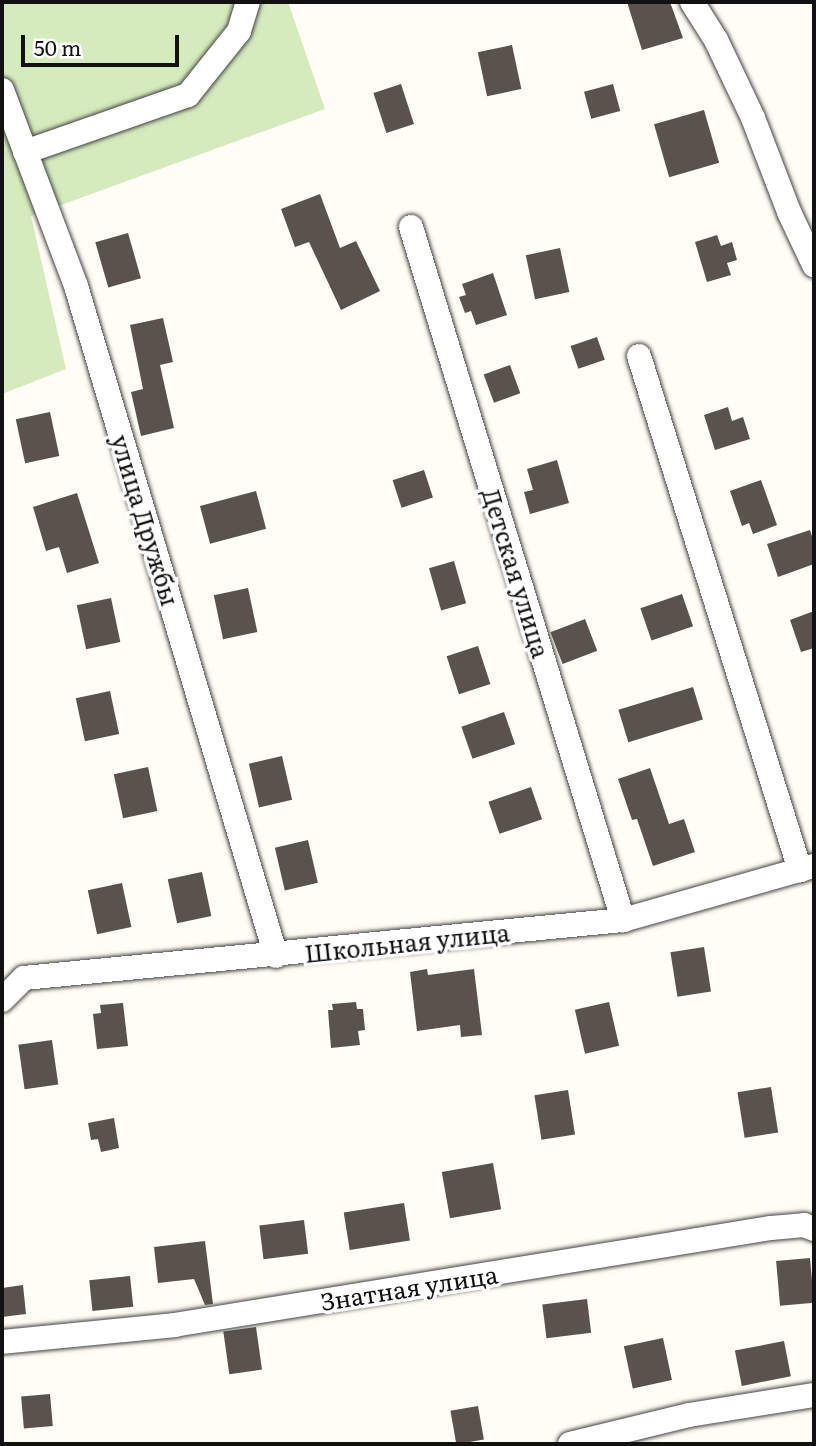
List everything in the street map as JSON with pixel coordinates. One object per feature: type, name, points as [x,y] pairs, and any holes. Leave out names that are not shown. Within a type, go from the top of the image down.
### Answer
[{"type":"street","points":[[25,152],[188,95],[239,31],[248,2]]},
{"type":"street","points":[[692,2],[716,40],[753,118],[789,212],[814,265]]},
{"type":"street","name":"улица Дружбы","points":[[2,90],[76,286],[276,956]]},
{"type":"street","name":"Детская улица","points":[[411,227],[623,920]]},
{"type":"street","points":[[639,356],[807,868]]},
{"type":"street","name":"Школьная улица","points":[[2,999],[24,978],[276,956],[623,920],[807,868]]},
{"type":"street","name":"Знатная улица","points":[[2,1342],[174,1325],[771,1228],[804,1225],[814,1228]]},
{"type":"street","points":[[570,1444],[689,1415],[814,1395]]},
{"type":"green space","points":[[2,2],[288,2],[325,109],[31,216],[66,369],[2,394]]},
{"type":"building","points":[[627,2],[670,2],[683,38],[642,50]]},
{"type":"building","points":[[512,45],[521,89],[487,96],[478,52]]},
{"type":"building","points":[[401,84],[414,124],[386,133],[373,93]]},
{"type":"building","points":[[613,84],[620,111],[591,119],[584,92]]},
{"type":"building","points":[[704,110],[719,163],[669,177],[654,124]]},
{"type":"building","points":[[320,194],[340,248],[356,241],[380,291],[341,310],[309,242],[295,247],[281,209]]},
{"type":"building","points":[[128,233],[141,278],[108,288],[95,242]]},
{"type":"building","points":[[717,235],[721,246],[732,242],[737,260],[727,263],[731,275],[707,282],[695,242]]},
{"type":"building","points":[[560,248],[569,292],[535,299],[526,255]]},
{"type":"building","points":[[493,273],[507,315],[476,325],[471,311],[465,313],[459,297],[466,295],[462,284]]},
{"type":"building","points":[[163,318],[173,362],[160,365],[174,428],[141,436],[131,392],[143,389],[130,325]]},
{"type":"building","points":[[597,337],[605,360],[578,369],[571,346]]},
{"type":"building","points":[[510,365],[520,393],[494,403],[484,375]]},
{"type":"building","points":[[728,407],[732,421],[743,417],[750,439],[715,450],[704,415]]},
{"type":"building","points":[[50,412],[59,456],[25,463],[16,419]]},
{"type":"building","points":[[557,460],[569,503],[530,514],[524,492],[533,490],[527,469]]},
{"type":"building","points":[[424,470],[433,498],[402,508],[393,480]]},
{"type":"building","points":[[761,480],[777,525],[753,534],[749,523],[742,526],[730,491]]},
{"type":"building","points":[[256,491],[266,529],[210,544],[200,506]]},
{"type":"building","points":[[77,493],[99,563],[67,573],[59,547],[46,551],[33,507]]},
{"type":"building","points":[[810,530],[814,543],[814,564],[778,577],[767,544]]},
{"type":"building","points":[[454,561],[466,603],[441,610],[429,568]]},
{"type":"building","points":[[248,588],[257,632],[223,639],[214,595]]},
{"type":"building","points":[[682,594],[693,626],[651,640],[640,608]]},
{"type":"building","points":[[111,598],[120,642],[86,649],[77,605]]},
{"type":"building","points":[[814,611],[814,648],[801,652],[790,620]]},
{"type":"building","points":[[585,619],[597,651],[563,664],[550,632]]},
{"type":"building","points":[[478,646],[490,684],[459,694],[447,656]]},
{"type":"building","points":[[693,687],[703,720],[628,742],[618,710]]},
{"type":"building","points":[[110,691],[119,734],[85,741],[76,698]]},
{"type":"building","points":[[504,712],[515,744],[473,759],[461,727]]},
{"type":"building","points":[[282,756],[292,800],[259,807],[249,764]]},
{"type":"building","points":[[148,767],[157,811],[123,818],[114,774]]},
{"type":"building","points":[[650,768],[669,824],[684,819],[695,852],[653,866],[637,819],[632,820],[618,779]]},
{"type":"building","points":[[531,787],[542,819],[500,834],[488,802]]},
{"type":"building","points":[[308,840],[318,883],[285,891],[275,848]]},
{"type":"building","points":[[202,872],[211,916],[177,923],[168,879]]},
{"type":"building","points":[[122,883],[131,927],[97,934],[88,890]]},
{"type":"building","points":[[704,947],[711,991],[677,997],[670,952]]},
{"type":"building","points":[[427,969],[428,975],[474,969],[482,1035],[461,1037],[460,1025],[417,1031],[410,972]]},
{"type":"building","points":[[356,1002],[357,1009],[363,1009],[365,1030],[358,1031],[360,1045],[331,1048],[328,1010],[333,1010],[332,1004]]},
{"type":"building","points":[[609,1002],[619,1046],[585,1054],[575,1010]]},
{"type":"building","points":[[123,1003],[128,1046],[97,1049],[93,1014],[101,1013],[100,1005]]},
{"type":"building","points":[[52,1040],[58,1085],[25,1089],[18,1045]]},
{"type":"building","points":[[771,1087],[778,1132],[745,1138],[737,1092]]},
{"type":"building","points":[[568,1090],[575,1134],[541,1140],[534,1095]]},
{"type":"building","points":[[114,1118],[119,1148],[101,1152],[98,1139],[91,1140],[88,1123]]},
{"type":"building","points":[[493,1163],[501,1209],[450,1218],[442,1172]]},
{"type":"building","points":[[404,1203],[410,1241],[350,1250],[344,1213]]},
{"type":"building","points":[[304,1220],[308,1254],[263,1259],[259,1225]]},
{"type":"building","points":[[205,1241],[213,1304],[205,1305],[194,1279],[158,1283],[154,1247]]},
{"type":"building","points":[[810,1258],[814,1303],[780,1306],[776,1261]]},
{"type":"building","points":[[130,1276],[133,1307],[92,1311],[89,1280]]},
{"type":"building","points":[[23,1285],[26,1314],[2,1317],[2,1288]]},
{"type":"building","points":[[587,1299],[591,1333],[546,1338],[542,1304]]},
{"type":"building","points":[[256,1327],[262,1370],[229,1374],[223,1332]]},
{"type":"building","points":[[663,1338],[672,1380],[633,1388],[624,1346]]},
{"type":"building","points":[[784,1341],[791,1376],[742,1386],[735,1351]]},
{"type":"building","points":[[50,1394],[53,1426],[24,1428],[21,1397]]},
{"type":"building","points":[[478,1406],[484,1439],[456,1444],[450,1411]]}]
